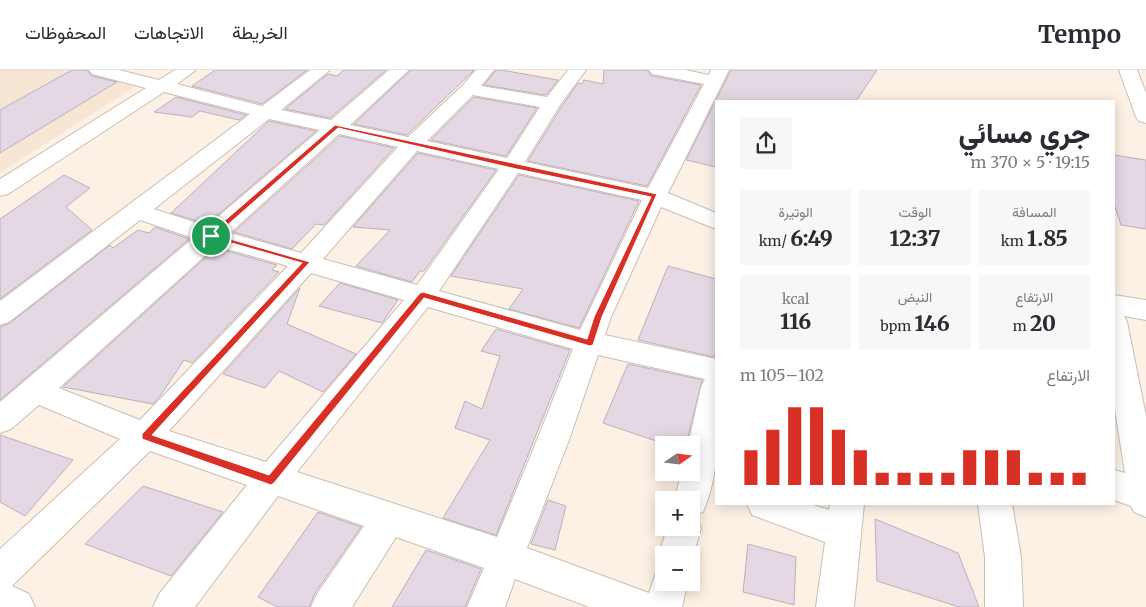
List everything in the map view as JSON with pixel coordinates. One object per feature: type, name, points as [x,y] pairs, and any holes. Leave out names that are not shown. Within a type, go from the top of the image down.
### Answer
[{"type":"street","points":[[98,70],[264,112],[337,126],[655,196],[715,222]]},
{"type":"street","points":[[0,189],[187,70]]},
{"type":"street","points":[[0,315],[321,70]]},
{"type":"street","points":[[0,420],[36,391],[400,70]]},
{"type":"street","points":[[172,607],[271,480],[423,295],[512,166],[552,103],[577,70]]},
{"type":"street","points":[[486,607],[507,558],[590,343],[598,317],[655,196],[717,76],[658,70]]},
{"type":"street","points":[[1128,70],[1146,117]]},
{"type":"street","points":[[0,573],[145,436],[307,262],[413,143],[477,79],[552,103]]},
{"type":"street","points":[[136,211],[211,236],[590,343],[715,370]]},
{"type":"street","points":[[1115,305],[1146,310]]},
{"type":"street","points":[[1115,325],[1136,391],[1146,497],[1115,485]]},
{"type":"street","points":[[36,391],[145,436],[507,558],[638,607]]},
{"type":"street","points":[[701,490],[715,394]]},
{"type":"street","points":[[770,505],[846,518],[834,607]]},
{"type":"street","points":[[995,505],[1002,557],[1004,607]]},
{"type":"street","points":[[330,607],[388,518]]},
{"type":"street","points":[[663,607],[667,591]]},
{"type":"street","points":[[0,600],[16,607]]},
{"type":"shaded area","points":[[0,70],[78,70],[139,84],[0,173]]},
{"type":"building","points":[[72,70],[87,70],[92,76],[117,82],[0,153],[0,110]]},
{"type":"building","points":[[215,70],[307,70],[262,104],[192,86]]},
{"type":"building","points":[[344,70],[386,70],[330,118],[285,109],[328,74],[337,76]]},
{"type":"building","points":[[411,70],[474,70],[407,135],[354,124]]},
{"type":"building","points":[[496,70],[558,80],[546,95],[484,85]]},
{"type":"building","points":[[604,70],[647,70],[652,76],[701,85],[647,186],[528,161],[578,83],[582,84],[584,80],[603,84]]},
{"type":"building","points":[[731,70],[877,70],[857,100],[716,100]]},
{"type":"building","points":[[176,97],[246,115],[239,120],[200,111],[192,117],[154,112]]},
{"type":"building","points":[[474,97],[537,108],[506,156],[431,140]]},
{"type":"building","points":[[715,102],[715,167],[686,160]]},
{"type":"building","points":[[269,121],[316,131],[207,224],[171,213]]},
{"type":"building","points":[[340,136],[394,148],[324,225],[316,224],[292,249],[234,232]]},
{"type":"building","points":[[418,153],[496,170],[424,271],[420,271],[412,282],[356,266],[390,230],[353,227]]},
{"type":"building","points":[[1115,155],[1146,160],[1146,229],[1121,225],[1115,207]]},
{"type":"building","points":[[64,175],[90,188],[66,207],[92,230],[0,299],[0,219]]},
{"type":"building","points":[[519,175],[639,201],[579,328],[509,309],[523,289],[451,276]]},
{"type":"building","points":[[155,227],[189,239],[0,400],[0,327],[10,323],[110,245],[113,248],[138,230],[149,233]]},
{"type":"building","points":[[216,248],[277,265],[272,270],[279,272],[192,363],[184,360],[153,404],[63,387]]},
{"type":"building","points":[[668,266],[715,279],[714,357],[638,340]]},
{"type":"building","points":[[340,283],[398,300],[382,323],[319,306]]},
{"type":"building","points":[[300,288],[287,324],[356,354],[323,392],[279,371],[265,388],[223,374]]},
{"type":"building","points":[[496,329],[570,350],[496,535],[443,518],[490,440],[455,428],[465,401],[482,409],[500,356],[481,351]]},
{"type":"building","points":[[628,364],[702,380],[688,436],[655,436],[655,441],[603,423]]},
{"type":"building","points":[[0,435],[73,460],[25,516],[0,502]]},
{"type":"building","points":[[143,486],[223,512],[171,576],[85,544]]},
{"type":"building","points":[[548,500],[566,506],[555,550],[531,544]]},
{"type":"building","points":[[318,512],[361,527],[315,593],[309,607],[277,607],[258,597]]},
{"type":"building","points":[[875,519],[958,553],[979,607],[959,607],[877,581]]},
{"type":"building","points":[[748,544],[796,557],[794,605],[743,592]]},
{"type":"building","points":[[426,550],[481,569],[465,607],[392,607]]},
{"type":"route","points":[[337,126],[655,196],[598,317],[590,343],[423,295],[271,480],[145,436],[307,262],[211,236],[337,126]]}]
